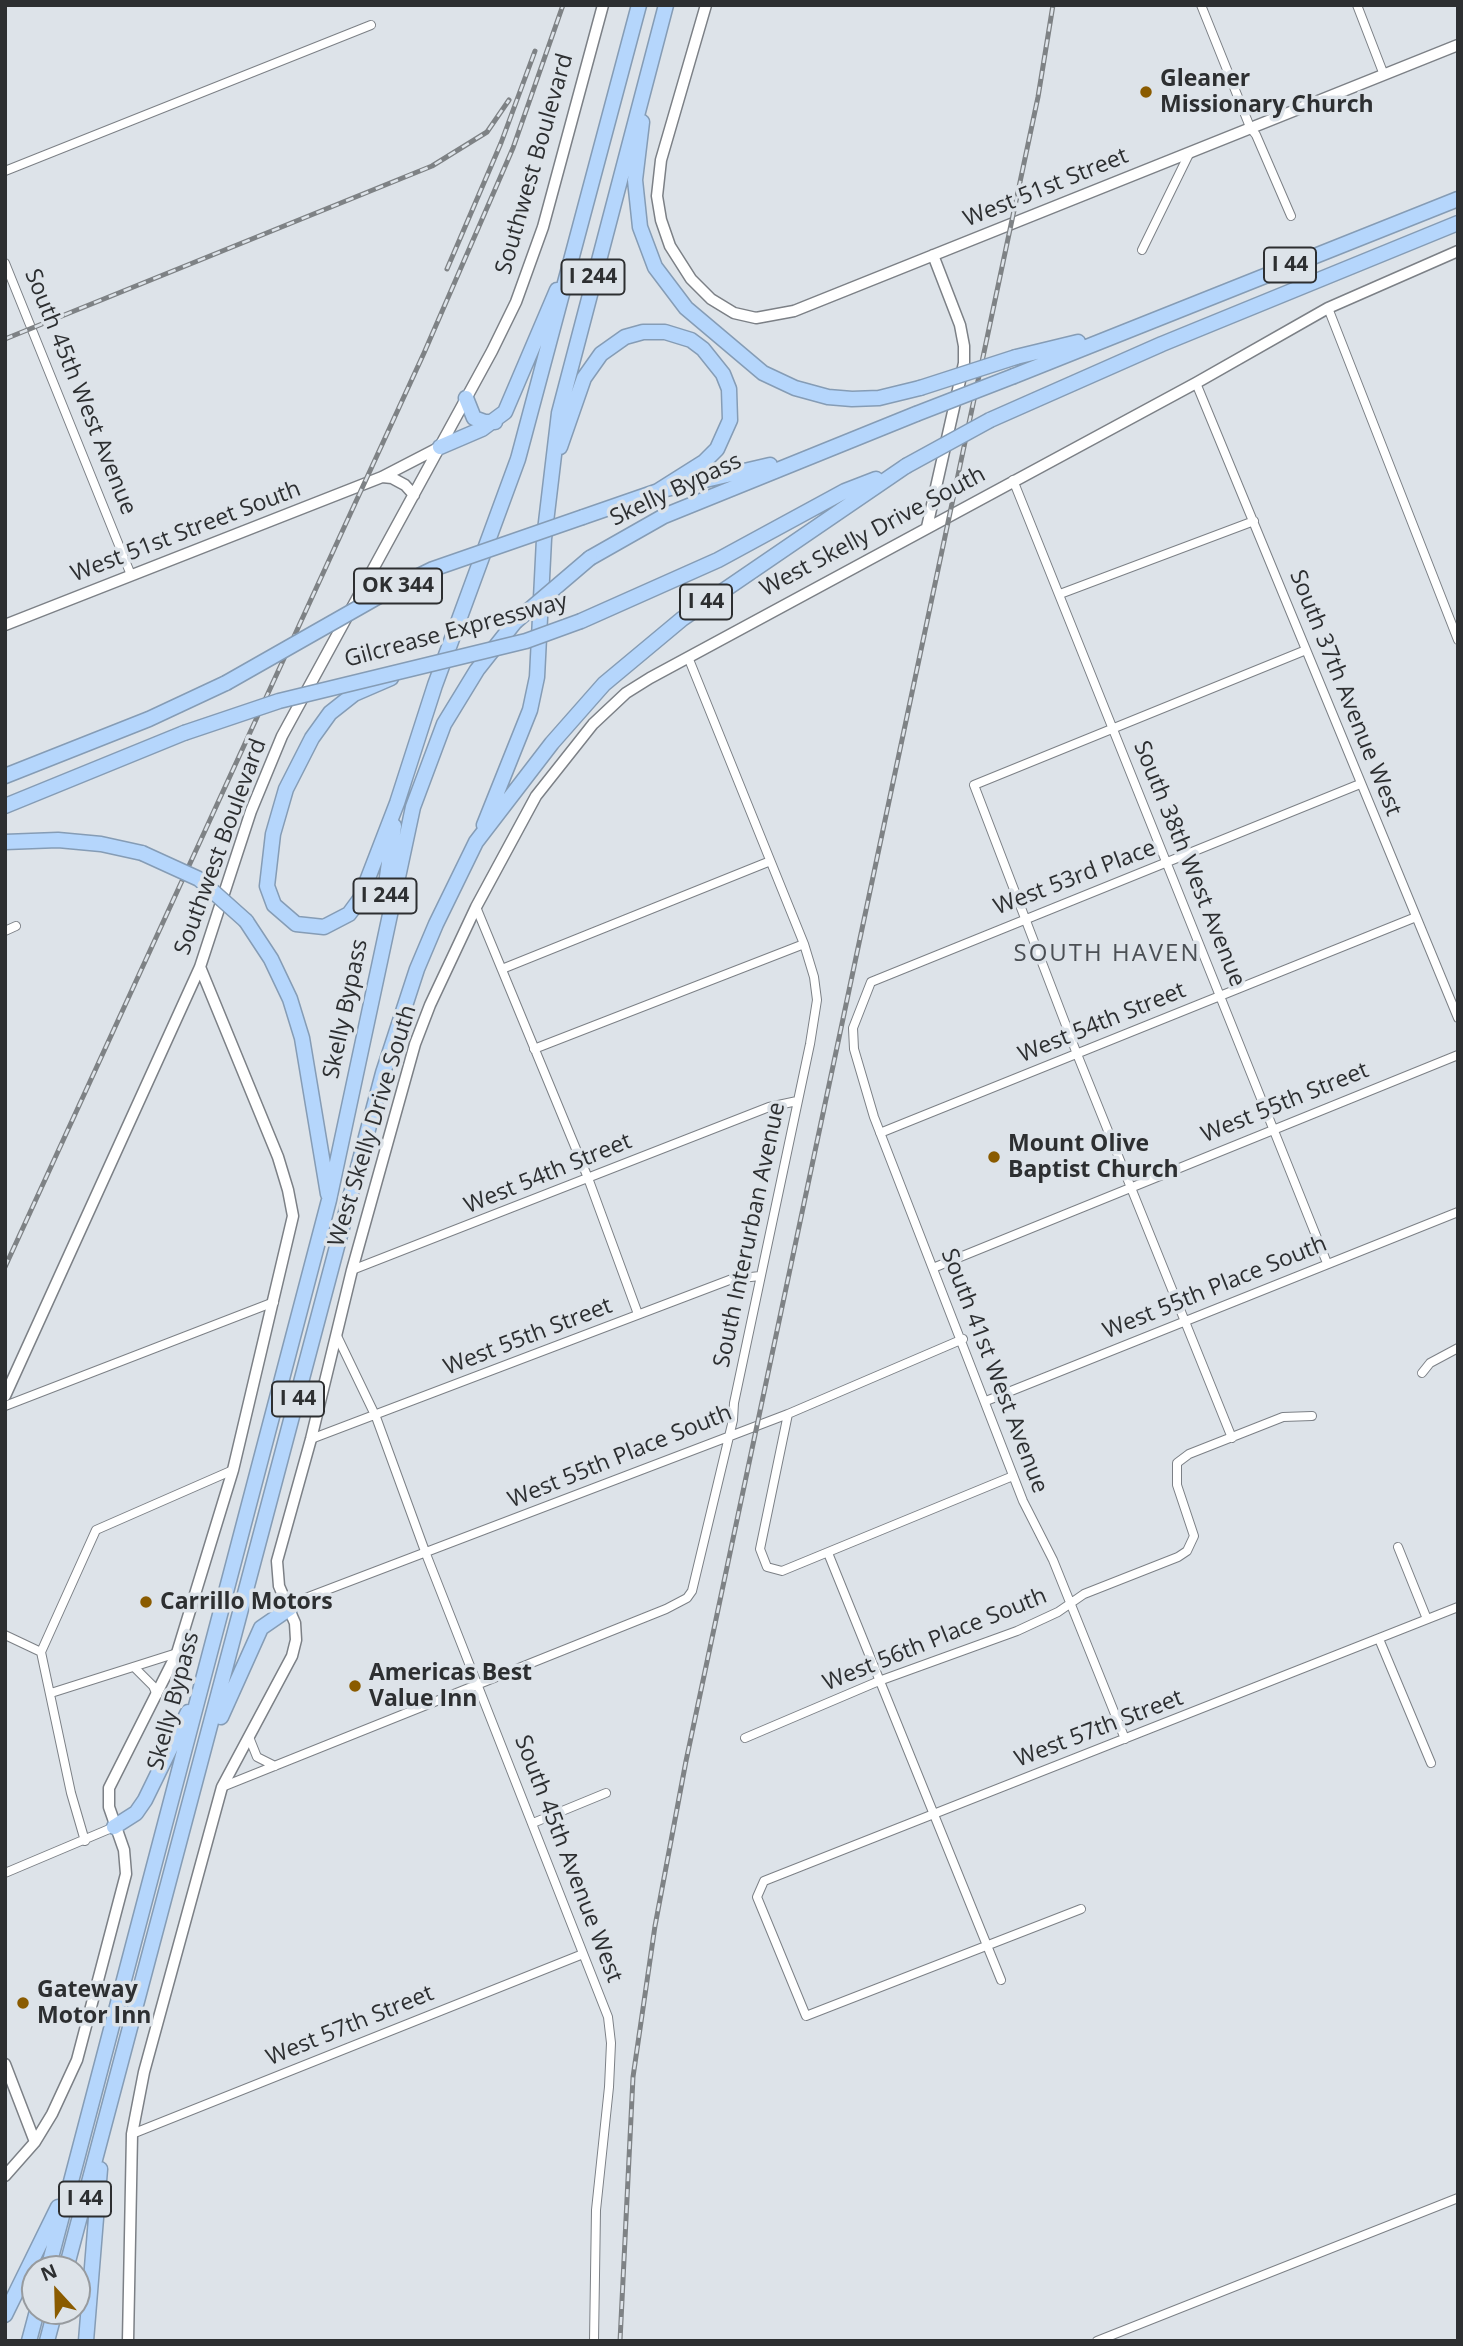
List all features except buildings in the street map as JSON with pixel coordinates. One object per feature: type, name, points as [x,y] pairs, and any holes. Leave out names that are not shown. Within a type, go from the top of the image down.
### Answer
[{"type":"highway","name":"I 244","points":[[373,989],[397,803],[430,697],[518,459],[639,5]]},
{"type":"highway","name":"I 244","points":[[476,842],[530,710],[537,677],[550,478],[559,413],[576,339],[666,5]]},
{"type":"highway","points":[[648,79],[635,180],[636,207],[640,227],[655,267],[676,298],[763,373],[795,388],[828,397],[879,398],[920,388],[1016,357],[1127,330]]},
{"type":"highway","name":"Skelly Bypass","points":[[52,2255],[329,1200],[413,807],[427,762],[444,724],[465,688],[515,622],[590,558],[664,516],[1456,199]]},
{"type":"highway","name":"Skelly Bypass","points":[[70,2255],[204,1757],[383,1073],[417,969],[476,842],[572,718],[636,654],[682,619],[906,466],[990,420],[1162,344],[1458,223]]},
{"type":"highway","points":[[440,447],[495,422],[514,395],[578,240]]},
{"type":"highway","points":[[550,478],[584,378],[593,362],[625,337],[643,332],[665,332],[691,340],[712,358],[726,381],[731,405],[726,434],[717,449],[698,467],[658,491]]},
{"type":"highway","points":[[466,398],[474,418],[495,422]]},
{"type":"highway","name":"Gilcrease Expressway","points":[[5,776],[159,714],[226,683],[366,603],[433,569],[658,491],[813,455]]},
{"type":"highway","name":"Gilcrease Expressway","points":[[5,806],[184,733],[279,701],[526,641],[581,621],[718,560],[845,491],[906,466]]},
{"type":"highway","points":[[397,803],[360,899],[349,914],[333,925],[314,928],[296,924],[281,913],[267,886],[273,834],[293,774],[325,719],[354,694],[417,667]]},
{"type":"highway","points":[[5,842],[58,840],[101,844],[142,853],[199,879],[246,920],[271,959],[290,999],[302,1038],[311,1082],[314,1127],[329,1200]]},
{"type":"highway","points":[[204,1757],[261,1628],[290,1608]]},
{"type":"highway","points":[[114,1828],[136,1813],[145,1800],[202,1686]]},
{"type":"highway","points":[[86,2341],[104,2130]]},
{"type":"highway","points":[[5,2315],[72,2178]]},
{"type":"street","name":"Southwest Boulevard","points":[[5,1396],[200,968],[251,811],[274,755],[504,326],[534,254],[603,5]]},
{"type":"street","name":"West 51st Street","points":[[706,5],[658,176],[661,220],[678,263],[711,299],[734,313],[756,318],[794,311],[1458,46]]},
{"type":"street","points":[[1201,5],[1250,127],[1256,135],[1291,216]]},
{"type":"street","points":[[1357,5],[1384,75]]},
{"type":"street","points":[[5,172],[371,25]]},
{"type":"street","points":[[1142,250],[1189,154]]},
{"type":"street","name":"West Skelly Drive South","points":[[128,2341],[132,2134],[157,2019],[222,1787],[292,1656],[296,1640],[290,1608],[279,1586],[277,1561],[311,1439],[352,1270],[415,1044],[476,907],[524,816],[575,744],[626,693],[1013,480],[1196,383],[1328,308],[1458,251]]},
{"type":"street","points":[[927,527],[964,363],[964,346],[958,318],[933,255]]},
{"type":"street","name":"South 45th West Avenue","points":[[5,263],[131,575]]},
{"type":"street","points":[[1328,308],[1458,640]]},
{"type":"street","name":"South 37th Avenue West","points":[[1196,383],[1458,1018]]},
{"type":"street","name":"West 51st Street South","points":[[5,625],[382,477],[440,447]]},
{"type":"street","points":[[382,477],[398,481],[414,495]]},
{"type":"street","name":"South 38th West Avenue","points":[[1013,480],[1169,862],[1328,1263]]},
{"type":"street","points":[[1060,594],[1254,521]]},
{"type":"street","points":[[1306,650],[1113,726],[974,785],[1023,919],[1232,1438],[1283,1418],[1312,1416]]},
{"type":"street","points":[[534,1049],[804,944],[768,862],[688,657]]},
{"type":"street","name":"West 53rd Place","points":[[858,1010],[871,982],[1360,785]]},
{"type":"street","points":[[502,969],[768,862]]},
{"type":"street","points":[[476,907],[588,1178],[638,1314]]},
{"type":"street","name":"West 54th Street","points":[[880,1133],[1416,916]]},
{"type":"street","points":[[5,930],[16,926]]},
{"type":"street","name":"South Interurban Avenue","points":[[479,1685],[687,1598],[697,1577],[729,1434],[817,1000],[814,977],[804,944]]},
{"type":"street","points":[[5,2176],[35,2142],[77,2060],[126,1874],[124,1850],[114,1828],[109,1807],[109,1788],[177,1653],[233,1470],[293,1216],[289,1190],[278,1157],[200,968]]},
{"type":"street","name":"South 41st West Avenue","points":[[858,1010],[853,1028],[853,1049],[880,1133],[1013,1476],[1070,1602],[1125,1739]]},
{"type":"street","name":"West 55th Street","points":[[933,1268],[1458,1055]]},
{"type":"street","name":"West 54th Street","points":[[352,1270],[769,1107],[797,1101]]},
{"type":"street","name":"West 55th Place South","points":[[986,1401],[1458,1212]]},
{"type":"street","name":"West 55th Street","points":[[311,1439],[376,1417],[732,1279],[760,1276]]},
{"type":"street","points":[[5,1406],[274,1302]]},
{"type":"street","name":"South 45th Avenue West","points":[[337,1336],[376,1417],[426,1554],[608,2017],[611,2043],[596,2210],[594,2341]]},
{"type":"street","name":"West 55th Place South","points":[[290,1608],[303,1599],[426,1554],[729,1434],[788,1414],[962,1339]]},
{"type":"street","points":[[1422,1373],[1430,1363],[1458,1348]]},
{"type":"street","points":[[788,1414],[760,1549],[767,1567],[782,1571],[1013,1476]]},
{"type":"street","name":"West 56th Place South","points":[[745,1738],[879,1681],[1017,1631],[1058,1612],[1070,1602],[1178,1557],[1192,1543],[1192,1524],[1177,1485],[1177,1464],[1189,1454],[1232,1438]]},
{"type":"street","points":[[85,1841],[71,1793],[41,1652],[96,1530],[233,1470]]},
{"type":"street","points":[[1398,1546],[1427,1619]]},
{"type":"street","points":[[828,1553],[1001,1980]]},
{"type":"street","name":"West 57th Street","points":[[989,1947],[806,2016],[758,1904],[757,1890],[764,1881],[1458,1607]]},
{"type":"street","points":[[5,1635],[41,1652]]},
{"type":"street","points":[[1379,1639],[1431,1763]]},
{"type":"street","points":[[51,1693],[177,1653]]},
{"type":"street","points":[[135,1668],[153,1686],[157,1696]]},
{"type":"street","points":[[222,1787],[479,1685]]},
{"type":"street","points":[[250,1737],[257,1757],[275,1766]]},
{"type":"street","points":[[533,1823],[606,1793]]},
{"type":"street","points":[[5,1873],[114,1828]]},
{"type":"street","points":[[989,1947],[1080,1909]]},
{"type":"street","name":"West 57th Street","points":[[132,2134],[583,1954]]},
{"type":"street","points":[[5,2064],[35,2142]]},
{"type":"street","points":[[1097,2341],[1458,2198]]},
{"type":"railway","points":[[5,1267],[424,353],[513,148],[563,5]]},
{"type":"railway","points":[[620,2341],[633,2077],[655,1926],[686,1761],[1038,97],[1053,5]]},
{"type":"railway","points":[[447,269],[501,143],[535,51]]},
{"type":"railway","points":[[5,339],[432,166],[487,132],[509,100]]},
{"type":"place","name":"Gleaner Missionary Church","points":[[1146,92]]},
{"type":"place","name":"Mount Olive Baptist Church","points":[[994,1157]]},
{"type":"place","name":"Carrillo Motors","points":[[146,1602]]},
{"type":"place","name":"Americas Best Value Inn","points":[[355,1686]]},
{"type":"place","name":"Gateway Motor Inn","points":[[23,2003]]},
{"type":"district","name":"SOUTH HAVEN","points":[[1107,954]]}]
